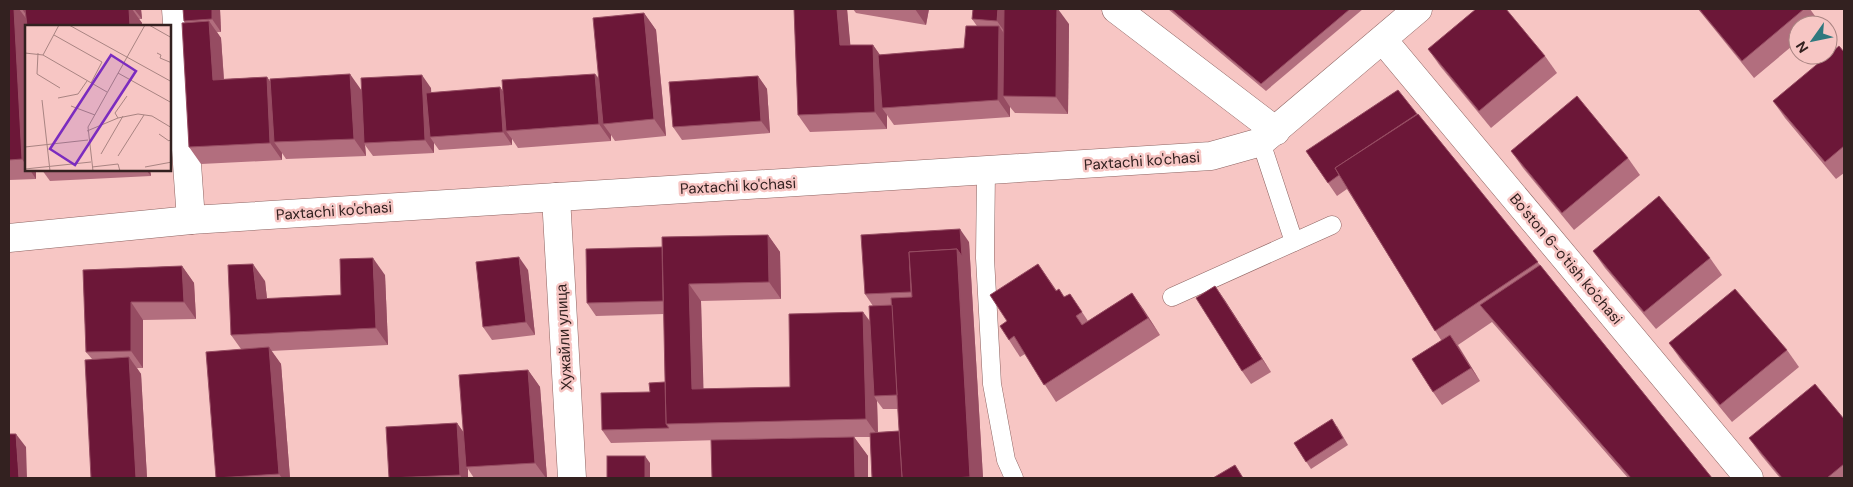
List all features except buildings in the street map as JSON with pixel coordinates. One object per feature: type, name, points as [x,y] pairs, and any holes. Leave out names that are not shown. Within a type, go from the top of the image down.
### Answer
[{"type":"street","points":[[176,9],[192,220]]},
{"type":"street","points":[[1116,9],[1268,136]]},
{"type":"street","name":"Paxtachi ko'chasi","points":[[9,238],[192,220],[1211,156],[1268,136],[1418,9]]},
{"type":"street","name":"Bo'ston 6-o'tish ko'chasi","points":[[1382,40],[1749,478]]},
{"type":"street","name":"Хужайли улица","points":[[556,197],[572,478]]},
{"type":"lane","points":[[1268,136],[1294,242]]},
{"type":"lane","points":[[986,171],[985,258],[992,384],[1006,460],[1014,478]]},
{"type":"lane","points":[[1172,297],[1332,225]]}]
